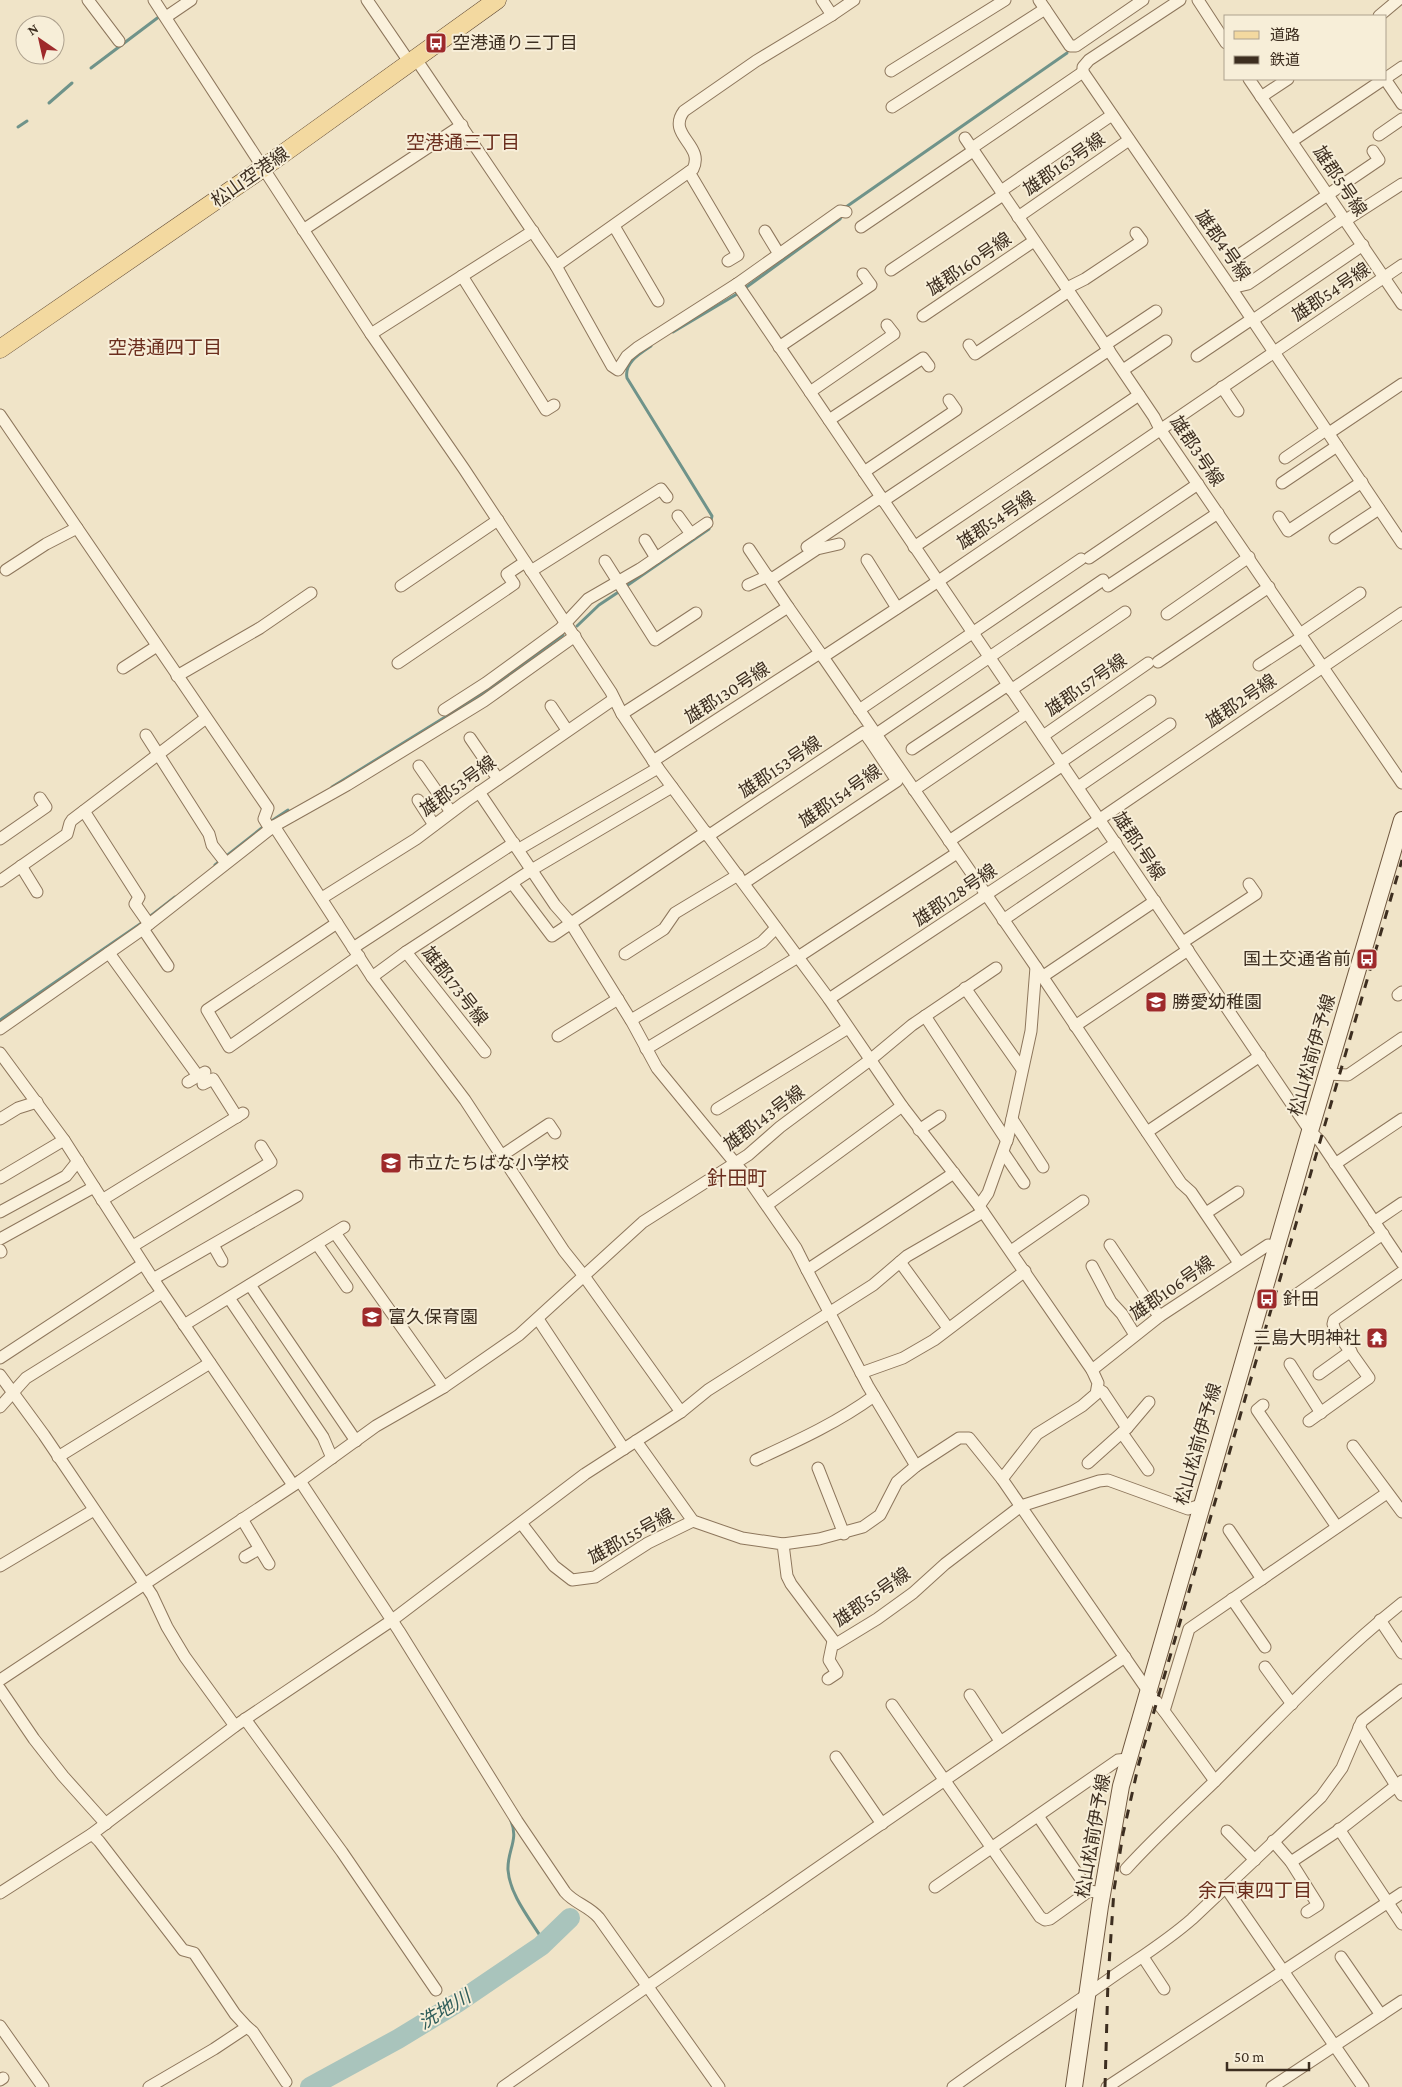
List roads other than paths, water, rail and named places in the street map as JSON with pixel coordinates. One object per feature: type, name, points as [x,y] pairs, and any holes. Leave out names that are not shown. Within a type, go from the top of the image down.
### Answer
[{"type":"main road","name":"松山空港線","points":[[0,349],[263,168],[497,0]]},
{"type":"main road","name":"松山松前伊予線","points":[[1074,2087],[1088,1995],[1096,1892],[1120,1786],[1402,820]]},
{"type":"street","points":[[88,0],[119,41]]},
{"type":"street","points":[[154,0],[303,230],[575,636],[611,692],[622,714],[656,765],[829,1000],[919,1130],[981,1209],[1092,1370],[1098,1382],[1096,1394],[1086,1403],[1036,1434],[1002,1479]]},
{"type":"street","points":[[166,17],[191,0]]},
{"type":"street","points":[[367,0],[462,125],[556,266],[612,366],[618,370],[632,352],[739,288],[779,254],[843,212]]},
{"type":"street","points":[[822,0],[832,15]]},
{"type":"street","points":[[556,266],[694,169],[697,161],[696,155],[679,124],[679,117],[684,111],[756,60],[854,0]]},
{"type":"street","points":[[893,66],[1005,0]]},
{"type":"street","points":[[892,107],[1042,4],[1070,46],[1076,46],[1142,0]]},
{"type":"street","points":[[861,227],[1082,72],[1083,67],[1089,60],[1180,0]]},
{"type":"street","points":[[1198,0],[1224,40]]},
{"type":"street","points":[[1379,15],[1398,0]]},
{"type":"street","points":[[93,28],[103,20]]},
{"type":"street","points":[[1387,77],[1402,67]]},
{"type":"street","name":"雄郡4号線","points":[[1082,72],[1231,288],[1379,509],[1400,535]]},
{"type":"street","name":"雄郡5号線","points":[[1250,80],[1402,304]]},
{"type":"street","points":[[1261,97],[1286,80]]},
{"type":"street","points":[[1292,142],[1382,80]]},
{"type":"street","points":[[1386,80],[1402,104]]},
{"type":"street","points":[[891,270],[1112,115]]},
{"type":"street","points":[[1384,127],[1402,119]]},
{"type":"street","points":[[303,230],[462,125]]},
{"type":"street","name":"雄郡3号線","points":[[965,138],[1160,429],[1402,782]]},
{"type":"street","name":"雄郡163号線","points":[[1018,217],[1129,140]]},
{"type":"street","points":[[1239,255],[1379,160],[1373,151]]},
{"type":"street","points":[[690,172],[717,230],[738,255],[728,261]]},
{"type":"street","points":[[1231,288],[1248,284],[1345,219],[1400,189]]},
{"type":"street","points":[[614,226],[658,301]]},
{"type":"street","points":[[372,334],[533,231]]},
{"type":"street","points":[[765,231],[779,254]]},
{"type":"street","points":[[969,345],[975,354],[1012,323],[1068,290],[1142,241],[1136,233]]},
{"type":"street","name":"雄郡160号線","points":[[924,310],[983,270],[1034,241]]},
{"type":"street","points":[[1197,356],[1363,245]]},
{"type":"street","name":"雄郡54号線","points":[[822,655],[937,582],[1402,265]]},
{"type":"street","points":[[779,347],[871,285],[863,274]]},
{"type":"street","points":[[462,276],[546,410],[554,405]]},
{"type":"street","name":"雄郡1号線","points":[[739,288],[972,634],[1402,1263]]},
{"type":"street","points":[[820,305],[826,315]]},
{"type":"street","points":[[811,541],[882,499],[1107,348],[1156,311]]},
{"type":"street","points":[[810,392],[894,334],[887,325]]},
{"type":"street","points":[[1122,370],[1166,341]]},
{"type":"street","points":[[829,420],[882,391],[923,358],[929,366]]},
{"type":"street","points":[[1285,458],[1402,384]]},
{"type":"street","points":[[1222,387],[1238,411]]},
{"type":"street","points":[[914,547],[1008,478],[1139,395]]},
{"type":"street","points":[[864,472],[907,437],[956,410],[949,400]]},
{"type":"street","points":[[0,415],[177,676],[233,770]]},
{"type":"street","points":[[1282,483],[1337,446]]},
{"type":"street","points":[[1279,517],[1288,531],[1362,482]]},
{"type":"street","points":[[859,710],[1198,484]]},
{"type":"street","points":[[398,663],[514,584],[507,574],[613,526],[661,489],[667,497]]},
{"type":"street","points":[[1335,538],[1379,509]]},
{"type":"street","name":"雄郡154号線","points":[[741,879],[897,781],[872,737],[989,658],[1218,513]]},
{"type":"street","points":[[678,516],[691,534]]},
{"type":"street","points":[[400,586],[498,520]]},
{"type":"street","points":[[445,705],[486,683],[566,624],[577,609],[588,599],[621,586],[656,558],[707,524]]},
{"type":"street","points":[[6,570],[46,544],[77,528]]},
{"type":"street","points":[[645,540],[656,558]]},
{"type":"street","points":[[748,585],[769,578],[817,549],[839,544]]},
{"type":"street","points":[[749,549],[859,710],[872,737],[914,790],[1036,967],[1180,1183],[1191,1192],[1239,1264]]},
{"type":"street","points":[[1167,614],[1249,557]]},
{"type":"street","points":[[867,560],[897,608]]},
{"type":"street","points":[[605,561],[655,640],[696,613]]},
{"type":"street","name":"雄郡157号線","points":[[1043,736],[1269,587]]},
{"type":"street","points":[[177,676],[260,628],[311,593]]},
{"type":"street","points":[[1259,665],[1360,594]]},
{"type":"street","points":[[622,714],[788,607]]},
{"type":"street","points":[[912,749],[1125,612]]},
{"type":"street","name":"雄郡2号線","points":[[1100,819],[1402,613]]},
{"type":"street","points":[[0,1029],[109,953],[223,860],[272,828],[484,701],[575,636]]},
{"type":"street","points":[[123,668],[157,646]]},
{"type":"street","name":"雄郡130号線","points":[[338,923],[207,1010],[229,1047],[356,952],[516,846],[656,765],[822,655]]},
{"type":"street","name":"雄郡53号線","points":[[322,898],[416,839],[479,792],[614,699]]},
{"type":"street","points":[[949,841],[1150,701]]},
{"type":"street","points":[[551,706],[567,730]]},
{"type":"street","points":[[914,790],[1027,713]]},
{"type":"street","points":[[204,720],[268,808],[264,818],[322,898],[372,977],[465,1100],[564,1251],[681,1412]]},
{"type":"street","points":[[0,881],[67,834],[70,823],[84,811],[204,720]]},
{"type":"street","points":[[1078,787],[1170,724]]},
{"type":"street","name":"雄郡153号線","points":[[707,834],[864,732],[872,737]]},
{"type":"street","points":[[146,735],[209,834],[212,845],[223,860]]},
{"type":"street","points":[[470,738],[498,779]]},
{"type":"street","points":[[419,766],[451,812]]},
{"type":"street","points":[[406,952],[532,869],[672,787]]},
{"type":"street","points":[[479,792],[555,905],[570,922],[666,1080],[736,1163],[796,1248],[861,1373],[916,1466]]},
{"type":"street","points":[[0,839],[46,807],[40,798]]},
{"type":"street","points":[[418,800],[434,825]]},
{"type":"street","points":[[84,811],[139,897],[135,904],[168,966]]},
{"type":"street","name":"雄郡128号線","points":[[829,1000],[1100,819]]},
{"type":"street","points":[[512,883],[552,936],[570,922],[707,834]]},
{"type":"street","points":[[1003,920],[1116,842]]},
{"type":"street","points":[[646,1049],[798,957],[957,853]]},
{"type":"street","points":[[21,866],[37,892]]},
{"type":"street","points":[[625,954],[664,929],[675,913],[741,879]]},
{"type":"street","points":[[1075,1026],[1186,946],[1224,922],[1256,894],[1249,884]]},
{"type":"street","points":[[1042,977],[1155,901]]},
{"type":"street","points":[[630,1020],[762,942],[776,928]]},
{"type":"street","points":[[640,945],[646,955]]},
{"type":"street","name":"雄郡173号線","points":[[372,977],[406,952],[485,1052]]},
{"type":"street","points":[[102,1200],[240,1115],[213,1079],[199,1079],[154,1007],[109,953]]},
{"type":"street","points":[[0,1892],[92,1834],[235,1726],[391,1621],[521,1523],[551,1498],[681,1412],[708,1390],[873,1285],[900,1262],[981,1209],[1007,1141],[1012,1119],[1030,1031],[1036,967]]},
{"type":"street","name":"雄郡143号線","points":[[0,1680],[296,1483],[398,1412],[444,1387],[519,1335],[643,1222],[736,1163],[924,1016],[996,968]]},
{"type":"street","points":[[965,988],[1022,1069]]},
{"type":"street","points":[[558,1036],[618,999]]},
{"type":"street","points":[[924,1016],[1007,1141]]},
{"type":"street","points":[[717,1109],[848,1028]]},
{"type":"street","points":[[1328,1074],[1348,1075],[1402,1038]]},
{"type":"street","points":[[0,1053],[64,1140],[162,1293],[391,1621],[517,1821],[565,1892],[570,1898],[594,1912],[719,2087]]},
{"type":"street","points":[[1147,1132],[1260,1056]]},
{"type":"street","points":[[0,1119],[18,1108],[36,1102]]},
{"type":"street","points":[[767,1205],[902,1106]]},
{"type":"street","points":[[919,1130],[940,1116]]},
{"type":"street","points":[[1335,1164],[1402,1118]]},
{"type":"street","points":[[1012,1119],[1043,1167]]},
{"type":"street","points":[[501,1156],[549,1124],[555,1133]]},
{"type":"street","points":[[0,1178],[64,1140]]},
{"type":"street","points":[[133,1246],[271,1162],[261,1146]]},
{"type":"street","points":[[1003,1152],[1024,1183]]},
{"type":"street","points":[[0,1212],[37,1185],[66,1176],[78,1161]]},
{"type":"street","points":[[807,1270],[954,1173]]},
{"type":"street","points":[[0,1239],[43,1222],[94,1187]]},
{"type":"street","points":[[1206,1213],[1238,1192]]},
{"type":"street","points":[[153,1279],[297,1196]]},
{"type":"street","points":[[1011,1251],[1083,1201]]},
{"type":"street","points":[[1374,1222],[1402,1203]]},
{"type":"street","points":[[184,1325],[340,1230],[444,1387]]},
{"type":"street","points":[[1290,1299],[1383,1234]]},
{"type":"street","points":[[317,1244],[347,1286]]},
{"type":"street","points":[[213,1245],[222,1261]]},
{"type":"street","points":[[1110,1245],[1139,1279],[1160,1316]]},
{"type":"street","name":"雄郡106号線","points":[[1092,1370],[1160,1316],[1268,1245],[1277,1246]]},
{"type":"street","points":[[900,1262],[948,1328]]},
{"type":"street","points":[[0,1358],[144,1264]]},
{"type":"street","points":[[1092,1266],[1111,1302],[1122,1314],[1135,1335]]},
{"type":"street","points":[[861,1373],[903,1358],[934,1340],[1025,1271]]},
{"type":"street","points":[[1308,1421],[1369,1378],[1336,1330],[1333,1324],[1334,1320],[1402,1272]]},
{"type":"street","points":[[250,1285],[356,1441]]},
{"type":"street","points":[[0,1407],[14,1394],[26,1378],[68,1358],[118,1327],[162,1293]]},
{"type":"street","points":[[229,1298],[323,1437],[332,1458]]},
{"type":"street","points":[[538,1319],[624,1449]]},
{"type":"street","points":[[1319,1374],[1351,1351]]},
{"type":"street","points":[[58,1457],[210,1363]]},
{"type":"street","points":[[1291,1372],[1321,1413]]},
{"type":"street","points":[[0,1375],[145,1584],[185,1657],[235,1726]]},
{"type":"street","points":[[1098,1389],[1103,1392],[1148,1470]]},
{"type":"street","points":[[756,1460],[816,1433],[855,1410],[874,1396]]},
{"type":"street","points":[[1088,1463],[1124,1430],[1150,1402]]},
{"type":"street","points":[[1263,1405],[1257,1410],[1337,1527]]},
{"type":"street","points":[[636,1441],[694,1522],[742,1538],[783,1544],[844,1534],[864,1527],[880,1515],[897,1482],[916,1466],[952,1442],[966,1437],[972,1441],[1002,1479],[1148,1691],[1215,1781]]},
{"type":"street","points":[[1353,1446],[1402,1512]]},
{"type":"street","points":[[818,1468],[844,1534]]},
{"type":"street","name":"雄郡55号線","points":[[783,1544],[787,1576],[791,1584],[836,1644],[906,1598],[945,1564],[1021,1506],[1108,1480],[1188,1509],[1201,1505]]},
{"type":"street","points":[[1164,1711],[1189,1629],[1387,1493]]},
{"type":"street","points":[[0,1566],[94,1510]]},
{"type":"street","points":[[242,1519],[269,1564]]},
{"type":"street","name":"雄郡155号線","points":[[521,1523],[554,1566],[572,1580],[595,1578],[648,1543],[694,1522]]},
{"type":"street","points":[[1228,1530],[1262,1579]]},
{"type":"street","points":[[245,1557],[259,1549]]},
{"type":"street","points":[[1232,1600],[1265,1647]]},
{"type":"street","points":[[1126,1869],[1163,1829],[1215,1781],[1357,1639],[1402,1603]]},
{"type":"street","points":[[1380,1620],[1402,1653]]},
{"type":"street","points":[[828,1679],[837,1673],[829,1660],[833,1640]]},
{"type":"street","points":[[503,2087],[944,1779],[1125,1656]]},
{"type":"street","points":[[1265,1668],[1292,1704]]},
{"type":"street","points":[[0,1689],[40,1746],[106,1824]]},
{"type":"street","points":[[953,2087],[1088,1995],[1188,1922],[1311,1807],[1333,1783],[1342,1768],[1362,1721],[1402,1690]]},
{"type":"street","points":[[970,1696],[1000,1741]]},
{"type":"street","points":[[892,1705],[1040,1917],[1045,1920],[1096,1892],[1038,1816]]},
{"type":"street","points":[[246,1719],[342,1852],[436,1990]]},
{"type":"street","points":[[1359,1727],[1399,1783],[1402,1795]]},
{"type":"street","points":[[836,1757],[882,1824]]},
{"type":"street","points":[[935,1887],[1118,1760],[1128,1759]]},
{"type":"street","points":[[1292,1862],[1399,1783]]},
{"type":"street","points":[[1339,1829],[1402,1924]]},
{"type":"street","points":[[1226,1831],[1255,1860]]},
{"type":"street","points":[[92,1834],[105,1848],[183,1950],[194,1953],[235,2014],[252,2032],[286,2082]]},
{"type":"street","points":[[1273,1841],[1292,1862],[1318,1905],[1307,1912]]},
{"type":"street","points":[[1226,1888],[1282,1973],[1363,2087]]},
{"type":"street","points":[[1107,2087],[1402,1893]]},
{"type":"street","points":[[1142,1957],[1164,1989]]},
{"type":"street","points":[[1341,1958],[1380,2015]]},
{"type":"street","points":[[1272,2087],[1402,2001]]},
{"type":"street","points":[[0,2026],[43,2087]]},
{"type":"street","points":[[150,2087],[247,2027]]},
{"type":"waterway","points":[[91,68],[160,16]]},
{"type":"waterway","points":[[673,332],[737,294],[840,219],[846,207],[1067,53]]},
{"type":"waterway","points":[[49,103],[72,83]]},
{"type":"waterway","points":[[18,127],[27,121]]},
{"type":"waterway","points":[[625,587],[709,529],[712,516],[627,378],[630,363],[651,346]]},
{"type":"waterway","points":[[577,626],[599,605],[620,591]]},
{"type":"waterway","points":[[332,787],[476,698],[563,635]]},
{"type":"waterway","points":[[270,822],[288,810]]},
{"type":"waterway","points":[[215,865],[263,827]]},
{"type":"waterway","points":[[148,918],[175,897]]},
{"type":"waterway","points":[[0,1020],[143,922]]},
{"type":"waterway","points":[[511,1821],[514,1834],[508,1863],[510,1880],[522,1908],[544,1942]]},
{"type":"waterway","name":"洗地川","points":[[310,2087],[398,2039],[457,2003],[541,1946],[570,1918]]},
{"type":"railway","points":[[1105,2087],[1108,1980],[1114,1890],[1123,1834],[1139,1763],[1402,860]]},
{"type":"place","name":"空港通り三丁目","points":[[436,43]]},
{"type":"place","name":"国土交通省前","points":[[1367,959]]},
{"type":"place","name":"勝愛幼稚園","points":[[1156,1002]]},
{"type":"place","name":"市立たちばな小学校","points":[[391,1163]]},
{"type":"place","name":"針田","points":[[1267,1299]]},
{"type":"place","name":"富久保育園","points":[[372,1317]]},
{"type":"place","name":"三島大明神社","points":[[1377,1338]]},
{"type":"district","name":"空港通三丁目","points":[[463,142]]},
{"type":"district","name":"空港通四丁目","points":[[165,347]]},
{"type":"district","name":"針田町","points":[[737,1178]]},
{"type":"district","name":"余戸東四丁目","points":[[1255,1890]]}]
